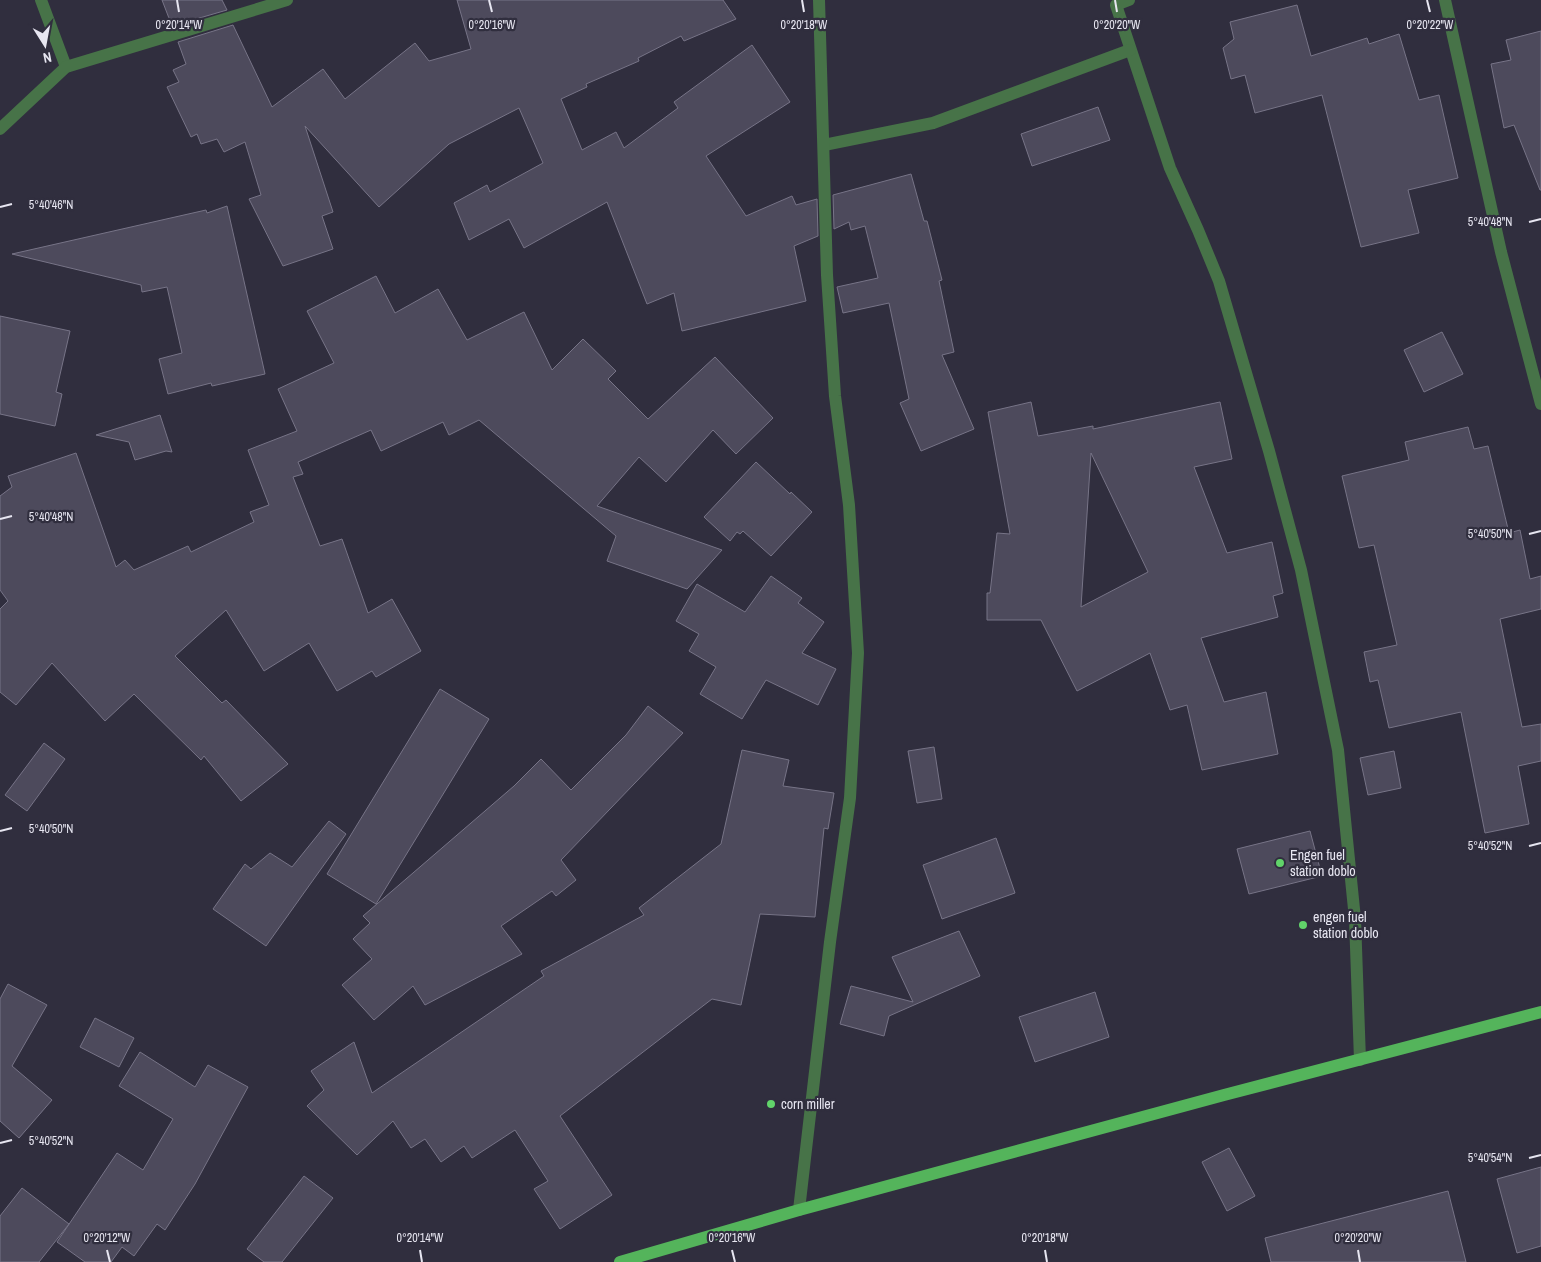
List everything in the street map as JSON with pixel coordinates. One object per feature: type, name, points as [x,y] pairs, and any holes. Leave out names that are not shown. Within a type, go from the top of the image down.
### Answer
[{"type":"main road","points":[[620,1262],[799,1210],[1541,1012]]},
{"type":"street","points":[[42,0],[66,66]]},
{"type":"street","points":[[0,129],[66,66],[287,0]]},
{"type":"street","points":[[799,1210],[830,942],[850,798],[858,653],[849,505],[835,396],[828,294],[819,0]]},
{"type":"street","points":[[1129,0],[1116,5],[1170,168],[1219,281],[1269,451],[1301,570],[1338,750],[1355,919],[1360,1060]]},
{"type":"street","points":[[1445,0],[1501,252],[1541,404]]},
{"type":"street","points":[[824,145],[933,123],[1130,50]]},
{"type":"building","points":[[162,0],[222,0],[227,10],[172,26]]},
{"type":"building","points":[[457,0],[723,0],[736,19],[684,41],[681,36],[638,58],[639,61],[586,84],[587,87],[561,99],[582,150],[616,132],[624,148],[678,108],[674,102],[752,45],[790,102],[706,156],[746,216],[792,196],[796,205],[817,199],[818,236],[794,246],[806,301],[682,331],[674,293],[647,304],[607,202],[524,248],[509,219],[469,240],[454,203],[487,185],[490,192],[543,163],[519,108],[449,144],[379,207],[305,126],[333,212],[322,216],[333,249],[283,266],[249,199],[261,195],[245,142],[224,152],[217,139],[201,144],[197,134],[191,137],[167,87],[179,82],[173,70],[186,64],[178,42],[233,25],[272,107],[323,69],[345,99],[415,43],[429,61],[471,49]]},
{"type":"building","points":[[1297,5],[1311,56],[1367,38],[1369,44],[1399,34],[1419,100],[1439,95],[1458,178],[1408,190],[1419,233],[1361,247],[1322,95],[1255,113],[1245,75],[1231,79],[1223,48],[1234,39],[1230,22]]},
{"type":"building","points":[[1541,31],[1540,190],[1514,125],[1504,128],[1491,64],[1511,60],[1506,40]]},
{"type":"building","points":[[1098,107],[1110,140],[1032,166],[1021,134]]},
{"type":"building","points":[[911,174],[924,221],[927,221],[942,280],[939,281],[954,352],[942,355],[974,429],[921,451],[900,403],[909,399],[889,303],[843,313],[837,287],[878,278],[865,226],[851,230],[849,222],[834,229],[833,195]]},
{"type":"building","points":[[227,206],[265,374],[212,386],[211,383],[168,394],[159,359],[182,353],[167,287],[142,292],[141,285],[12,254],[206,210],[207,213]]},
{"type":"building","points":[[376,276],[395,313],[438,289],[467,340],[524,312],[552,370],[583,339],[616,371],[608,379],[648,419],[715,357],[773,418],[736,454],[713,430],[666,482],[639,457],[597,506],[722,550],[687,589],[607,561],[616,536],[479,420],[449,435],[443,422],[381,451],[371,430],[298,462],[303,474],[293,477],[320,546],[342,539],[368,613],[392,599],[421,651],[376,677],[372,671],[337,691],[309,643],[264,671],[226,610],[175,656],[222,703],[226,700],[288,764],[241,801],[204,756],[201,760],[134,694],[105,721],[52,663],[16,705],[0,692],[0,609],[8,601],[0,590],[0,496],[12,487],[8,476],[76,453],[116,567],[125,560],[134,570],[188,546],[191,552],[254,522],[250,512],[269,505],[248,450],[297,431],[278,389],[334,363],[307,311]]},
{"type":"building","points":[[0,316],[70,331],[56,392],[62,394],[55,426],[0,414]]},
{"type":"building","points":[[1442,332],[1463,374],[1424,392],[1404,350]]},
{"type":"building","points":[[1031,402],[1038,436],[1093,426],[1093,429],[1220,402],[1232,459],[1194,467],[1227,553],[1272,542],[1283,593],[1273,596],[1278,617],[1201,638],[1224,702],[1266,692],[1278,754],[1202,770],[1187,705],[1170,710],[1150,653],[1077,691],[1041,620],[987,620],[987,593],[990,593],[997,533],[1010,534],[988,412]],"holes":[[[1091,453],[1148,572],[1081,607]]]},
{"type":"building","points":[[160,415],[172,452],[166,451],[135,460],[129,442],[96,435]]},
{"type":"building","points":[[1468,427],[1474,449],[1488,446],[1509,533],[1520,530],[1530,579],[1541,576],[1541,609],[1500,619],[1522,727],[1541,724],[1541,761],[1518,766],[1529,824],[1485,833],[1461,712],[1389,728],[1378,680],[1370,682],[1364,652],[1397,645],[1374,545],[1359,548],[1342,476],[1409,460],[1405,442]]},
{"type":"building","points":[[756,462],[812,512],[771,556],[743,531],[740,534],[737,532],[730,541],[704,517]]},
{"type":"building","points":[[771,576],[802,598],[798,603],[824,622],[802,653],[836,669],[818,705],[766,680],[742,719],[700,694],[716,667],[689,651],[699,634],[676,621],[697,584],[745,612]]},
{"type":"building","points":[[440,689],[489,719],[376,904],[327,874]]},
{"type":"building","points":[[648,706],[683,733],[561,860],[576,880],[556,896],[552,891],[501,926],[522,954],[425,1005],[413,986],[374,1020],[342,985],[372,959],[353,939],[370,923],[363,916],[514,786],[541,759],[571,790],[626,735]]},
{"type":"building","points":[[44,743],[65,759],[27,811],[5,795]]},
{"type":"building","points":[[934,747],[942,799],[917,803],[908,751]]},
{"type":"building","points":[[742,750],[789,760],[783,786],[834,793],[828,829],[824,828],[815,917],[760,914],[741,1005],[712,999],[560,1116],[612,1195],[560,1229],[534,1189],[548,1181],[515,1130],[472,1158],[464,1146],[441,1162],[425,1139],[411,1148],[393,1121],[357,1155],[307,1106],[324,1090],[311,1071],[354,1042],[372,1093],[544,976],[541,971],[644,915],[639,908],[721,844]]},
{"type":"building","points":[[1394,751],[1401,788],[1368,795],[1360,758]]},
{"type":"building","points":[[329,821],[346,834],[266,946],[213,909],[245,864],[251,869],[270,853],[292,867]]},
{"type":"building","name":"Engen fuel station doblo","points":[[1310,831],[1322,876],[1249,894],[1237,849]]},
{"type":"building","points":[[996,838],[1015,893],[942,919],[923,865]]},
{"type":"building","points":[[959,931],[980,976],[889,1016],[884,1036],[840,1024],[851,986],[913,1002],[892,957]]},
{"type":"building","points":[[8,984],[47,1005],[12,1066],[52,1100],[19,1138],[0,1121],[0,999]]},
{"type":"building","points":[[1095,992],[1109,1037],[1035,1062],[1019,1017]]},
{"type":"building","points":[[95,1018],[134,1038],[119,1067],[80,1047]]},
{"type":"building","points":[[140,1052],[195,1087],[208,1065],[248,1087],[195,1184],[165,1230],[157,1224],[134,1256],[122,1247],[111,1262],[85,1262],[57,1242],[117,1153],[143,1170],[173,1119],[119,1086]]},
{"type":"building","points":[[1229,1148],[1255,1196],[1227,1211],[1202,1162]]},
{"type":"building","points":[[1541,1167],[1541,1246],[1517,1253],[1497,1179]]},
{"type":"building","points":[[304,1176],[333,1198],[282,1262],[264,1262],[247,1249]]},
{"type":"building","points":[[22,1188],[69,1224],[39,1262],[0,1262],[0,1216]]},
{"type":"building","points":[[1448,1191],[1466,1262],[1271,1262],[1265,1238]]},
{"type":"place","name":"Engen fuel station doblo","points":[[1280,863]]},
{"type":"place","name":"engen fuel station doblo","points":[[1303,925]]},
{"type":"place","name":"corn miller","points":[[771,1104]]}]
